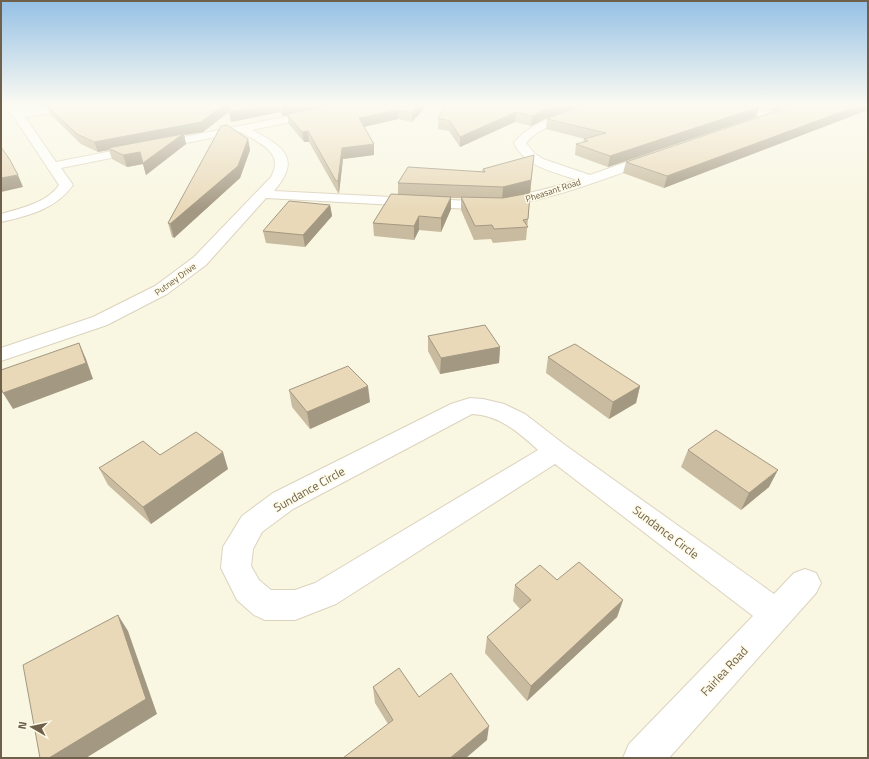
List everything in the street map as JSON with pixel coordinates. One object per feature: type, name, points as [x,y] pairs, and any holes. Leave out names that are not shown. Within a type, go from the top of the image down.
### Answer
[{"type":"street","points":[[1,218],[43,204],[64,190],[66,185],[35,139]]},
{"type":"street","points":[[54,166],[190,139]]},
{"type":"street","name":"Putney Drive","points":[[1,355],[100,321],[161,290],[200,261],[280,174],[283,166],[278,152],[260,139]]},
{"type":"street","points":[[522,139],[520,142],[520,148],[531,157],[588,178]]},
{"type":"street","name":"Pheasant Road","points":[[262,194],[486,206],[528,200],[664,153]]},
{"type":"street","name":"Sundance Circle","points":[[556,451],[325,594],[295,605],[266,605],[248,590],[236,568],[238,547],[252,524],[283,501],[459,410],[470,406],[480,406],[502,410],[512,416],[556,451],[776,614]]},
{"type":"street","name":"Fairlea Road","points":[[652,755],[805,583]]},
{"type":"building","points":[[89,139],[108,139],[94,142]]},
{"type":"building","points":[[154,139],[176,139],[143,163],[140,152],[123,155],[108,148]]},
{"type":"building","points":[[214,139],[248,139],[238,166],[170,224],[168,223]]},
{"type":"building","points":[[313,139],[371,139],[374,144],[342,148],[338,181],[336,181]]},
{"type":"building","points":[[585,139],[660,139],[610,156],[576,144],[588,141]]},
{"type":"building","points":[[693,139],[767,139],[667,176],[626,162]]},
{"type":"building","points":[[1,147],[10,160],[18,175],[1,178]]},
{"type":"building","points":[[534,155],[531,180],[503,187],[398,183],[408,167],[485,172],[483,169]]},
{"type":"building","points":[[530,193],[528,219],[523,220],[528,227],[494,229],[492,225],[475,226],[461,197],[503,198]]},
{"type":"building","points":[[391,194],[451,197],[441,218],[419,216],[414,226],[373,223]]},
{"type":"building","points":[[289,201],[330,205],[303,235],[263,231]]},
{"type":"building","points":[[485,325],[500,347],[441,358],[428,336]]},
{"type":"building","points":[[79,343],[86,363],[3,393],[1,388],[1,370]]},
{"type":"building","points":[[575,344],[640,386],[613,402],[548,357]]},
{"type":"building","points":[[348,366],[368,386],[307,412],[289,390]]},
{"type":"building","points":[[716,430],[778,470],[749,493],[688,450]]},
{"type":"building","points":[[196,432],[223,452],[143,507],[99,468],[143,441],[160,455]]},
{"type":"building","points":[[579,562],[623,600],[531,686],[487,637],[531,600],[515,585],[540,565],[557,580]]},
{"type":"building","points":[[118,615],[146,699],[49,758],[40,758],[23,665]]},
{"type":"building","points":[[399,668],[419,697],[451,673],[489,726],[450,758],[343,758],[393,720],[373,687]]}]
